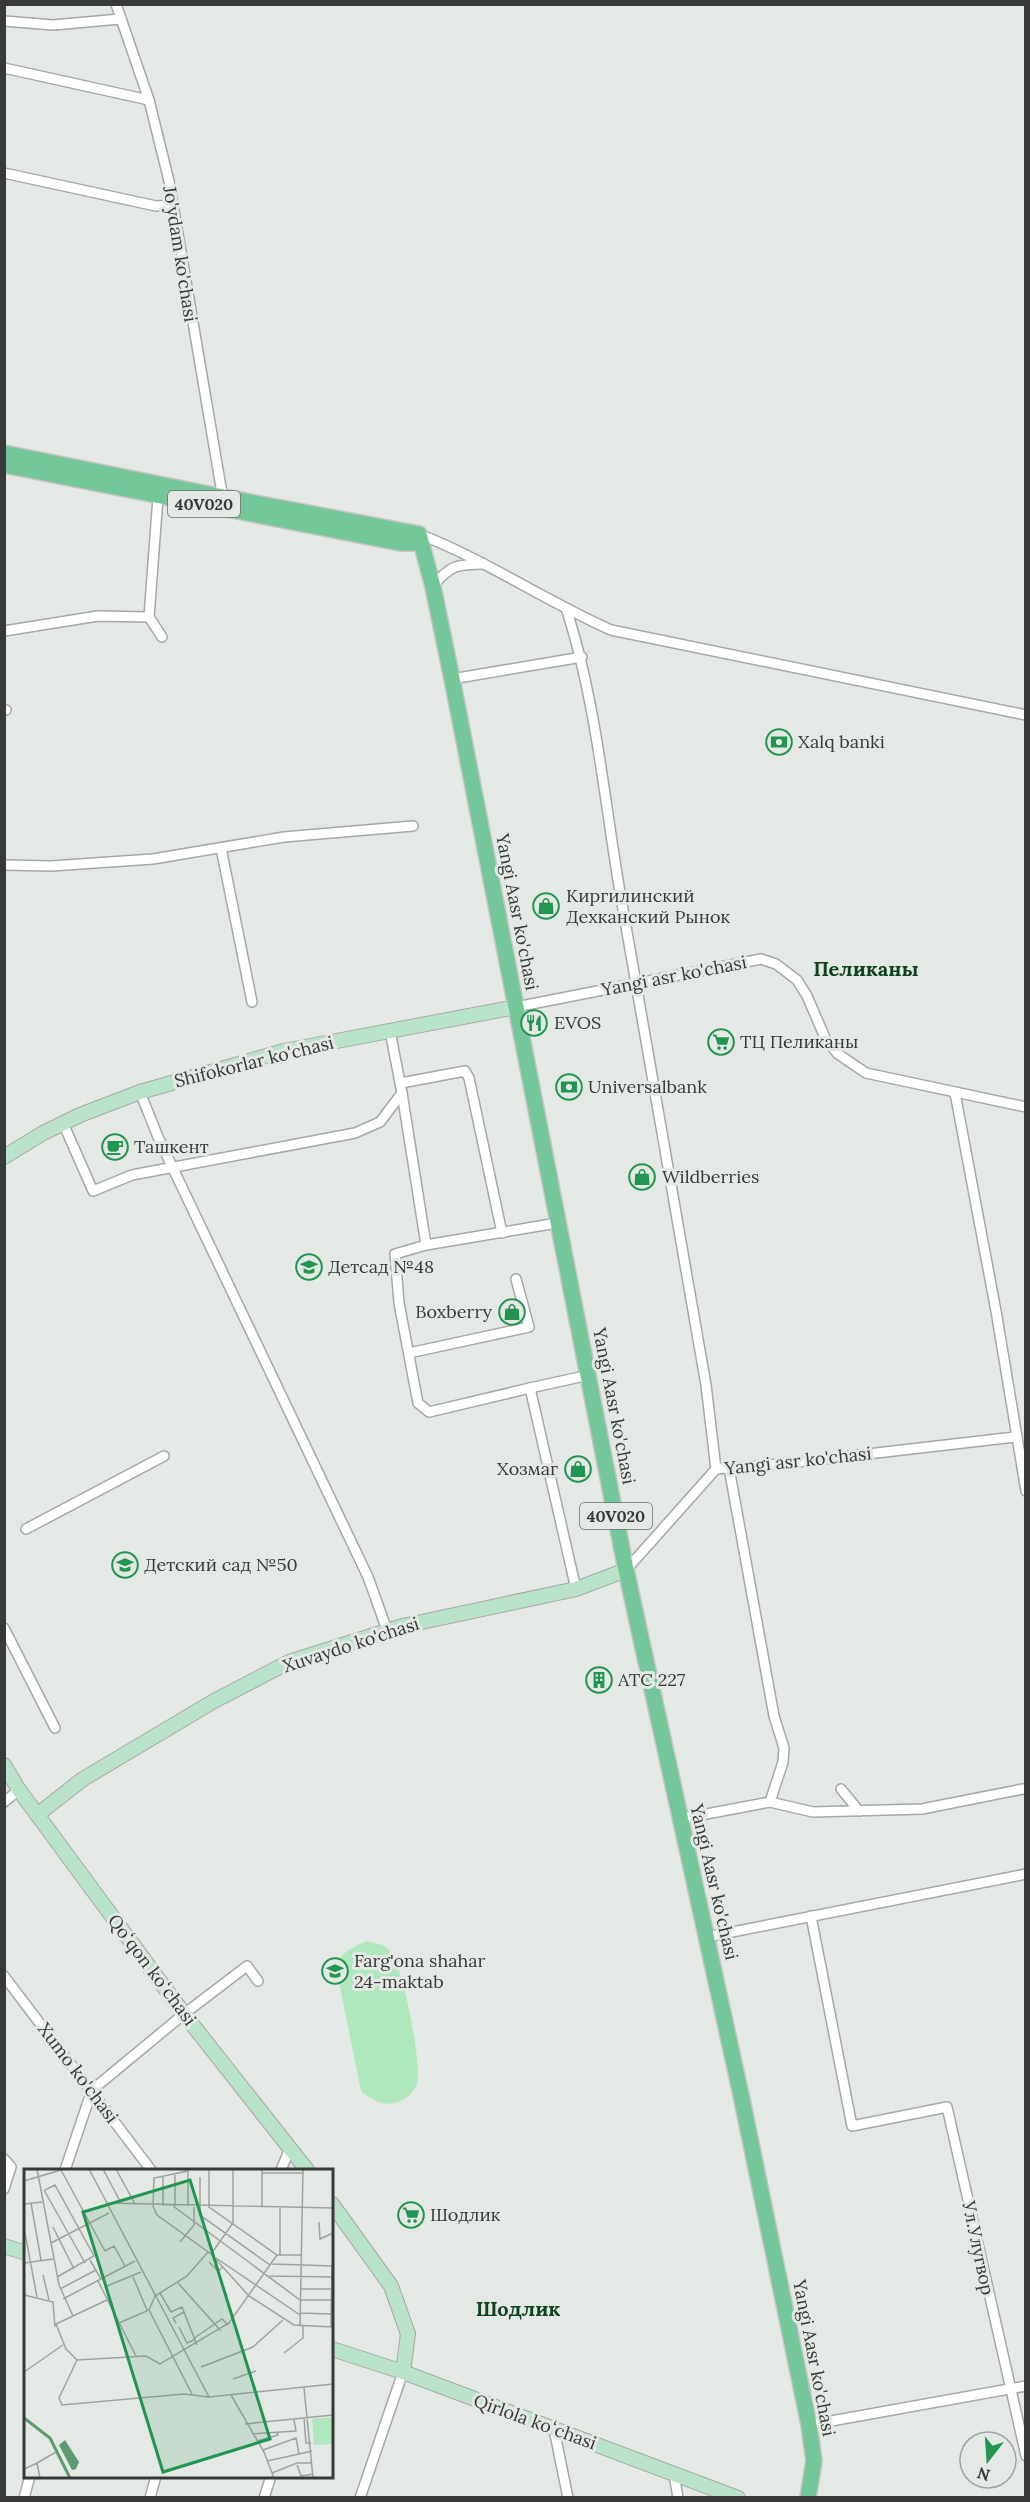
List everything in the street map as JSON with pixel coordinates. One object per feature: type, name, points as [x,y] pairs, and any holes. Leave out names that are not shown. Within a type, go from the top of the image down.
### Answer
[{"type":"main road","points":[[4,453],[223,503]]},
{"type":"main road","name":"40V020","points":[[4,465],[158,496],[223,503],[412,538]]},
{"type":"main road","name":"Yangi Aasr ko'chasi","points":[[412,538],[433,587],[626,1570],[707,1937],[809,2425],[814,2462],[808,2498]]},
{"type":"street","name":"Jo'ydam ko'chasi","points":[[116,4],[149,100],[172,205],[223,503]]},
{"type":"street","points":[[4,21],[53,25],[120,19]]},
{"type":"street","points":[[4,68],[149,100]]},
{"type":"street","points":[[4,173],[156,206],[172,205]]},
{"type":"street","points":[[158,496],[149,618],[162,637]]},
{"type":"street","points":[[412,538],[454,548],[488,564],[567,611],[611,630],[1026,715]]},
{"type":"street","points":[[433,587],[449,569],[459,565],[488,564]]},
{"type":"street","points":[[567,611],[582,657],[706,1385],[716,1469]]},
{"type":"street","points":[[4,632],[98,616],[149,618]]},
{"type":"street","points":[[452,679],[582,657]]},
{"type":"street","points":[[4,865],[51,866],[142,860],[284,837],[413,826]]},
{"type":"street","points":[[221,848],[252,1002]]},
{"type":"street","name":"Yangi asr ko'chasi","points":[[516,1007],[761,959],[776,964],[796,980],[807,996],[826,1040],[838,1054],[866,1073],[1026,1107]]},
{"type":"street","name":"Shifokorlar ko'chasi","points":[[4,1157],[63,1123],[140,1092],[284,1051],[516,1007]]},
{"type":"street","points":[[390,1031],[426,1245]]},
{"type":"street","points":[[63,1123],[93,1191],[132,1175],[355,1133],[380,1122],[401,1088],[465,1071],[469,1078],[502,1233]]},
{"type":"street","points":[[140,1092],[158,1137],[174,1166],[368,1576],[387,1630]]},
{"type":"street","points":[[955,1092],[1026,1491]]},
{"type":"street","points":[[557,1223],[426,1245],[395,1254],[399,1304],[418,1403],[429,1412],[589,1375]]},
{"type":"street","points":[[409,1353],[529,1328],[516,1279]]},
{"type":"street","points":[[530,1388],[576,1589]]},
{"type":"street","name":"Yangi asr ko'chasi","points":[[626,1570],[716,1469],[1015,1437]]},
{"type":"street","points":[[26,1529],[164,1456]]},
{"type":"street","points":[[729,1468],[774,1716],[784,1748],[783,1762],[770,1802]]},
{"type":"street","name":"Xuvaydo ko'chasi","points":[[37,1815],[83,1779],[214,1701],[290,1662],[387,1630],[576,1589],[626,1570]]},
{"type":"street","points":[[4,1628],[55,1728]]},
{"type":"street","name":"Qoʻqon koʻchasi","points":[[4,1765],[37,1815],[184,2014],[306,2169]]},
{"type":"street","points":[[841,1789],[860,1811]]},
{"type":"street","points":[[680,1819],[770,1802],[813,1812],[922,1809],[1023,1789]]},
{"type":"street","points":[[4,1802],[19,1790]]},
{"type":"street","points":[[707,1937],[1026,1874]]},
{"type":"street","name":"Ул.Улугвор","points":[[812,1916],[852,2126],[947,2107],[1026,2456]]},
{"type":"street","points":[[65,2169],[92,2090],[184,2014],[247,1966],[258,1981]]},
{"type":"street","name":"Xumo ko'chasi","points":[[4,1976],[150,2169]]},
{"type":"street","points":[[281,2169],[290,2148]]},
{"type":"street","points":[[4,2159],[11,2168],[4,2189]]},
{"type":"street","points":[[333,2205],[391,2286],[408,2334],[403,2373],[360,2498]]},
{"type":"street","points":[[4,2246],[24,2252]]},
{"type":"street","name":"Qirlola koʻchasi","points":[[333,2349],[403,2373],[738,2498]]},
{"type":"street","points":[[809,2425],[1026,2386]]},
{"type":"street","points":[[554,2429],[568,2498]]},
{"type":"street","points":[[674,2474],[678,2498]]},
{"type":"street","points":[[24,2498],[29,2478]]},
{"type":"street","points":[[150,2498],[155,2478]]},
{"type":"street","points":[[264,2498],[270,2478]]},
{"type":"green space","points":[[366,1941],[386,1947],[396,1961],[406,1995],[417,2056],[417,2083],[414,2089],[401,2101],[387,2104],[378,2102],[361,2091],[337,1972],[342,1956]]},
{"type":"place","name":"Xalq banki","points":[[779,742]]},
{"type":"place","name":"Киргилинский Дехканский Рынок","points":[[546,906]]},
{"type":"place","name":"EVOS","points":[[534,1023]]},
{"type":"place","name":"ТЦ Пеликаны","points":[[721,1042]]},
{"type":"place","name":"Universalbank","points":[[569,1087]]},
{"type":"place","name":"Ташкент","points":[[115,1147]]},
{"type":"place","name":"Wildberries","points":[[642,1177]]},
{"type":"place","name":"Детсад №48","points":[[309,1267]]},
{"type":"place","name":"Boxberry","points":[[512,1312]]},
{"type":"place","name":"Хозмаг","points":[[578,1469]]},
{"type":"place","name":"Детский сад №50","points":[[125,1565]]},
{"type":"place","name":"АТС 227","points":[[599,1680]]},
{"type":"place","name":"Farg'ona shahar 24-maktab","points":[[335,1971]]},
{"type":"place","name":"Шодлик","points":[[411,2215]]},
{"type":"district","name":"Пеликаны","points":[[866,969]]},
{"type":"district","name":"Шодлик","points":[[518,2309]]}]
